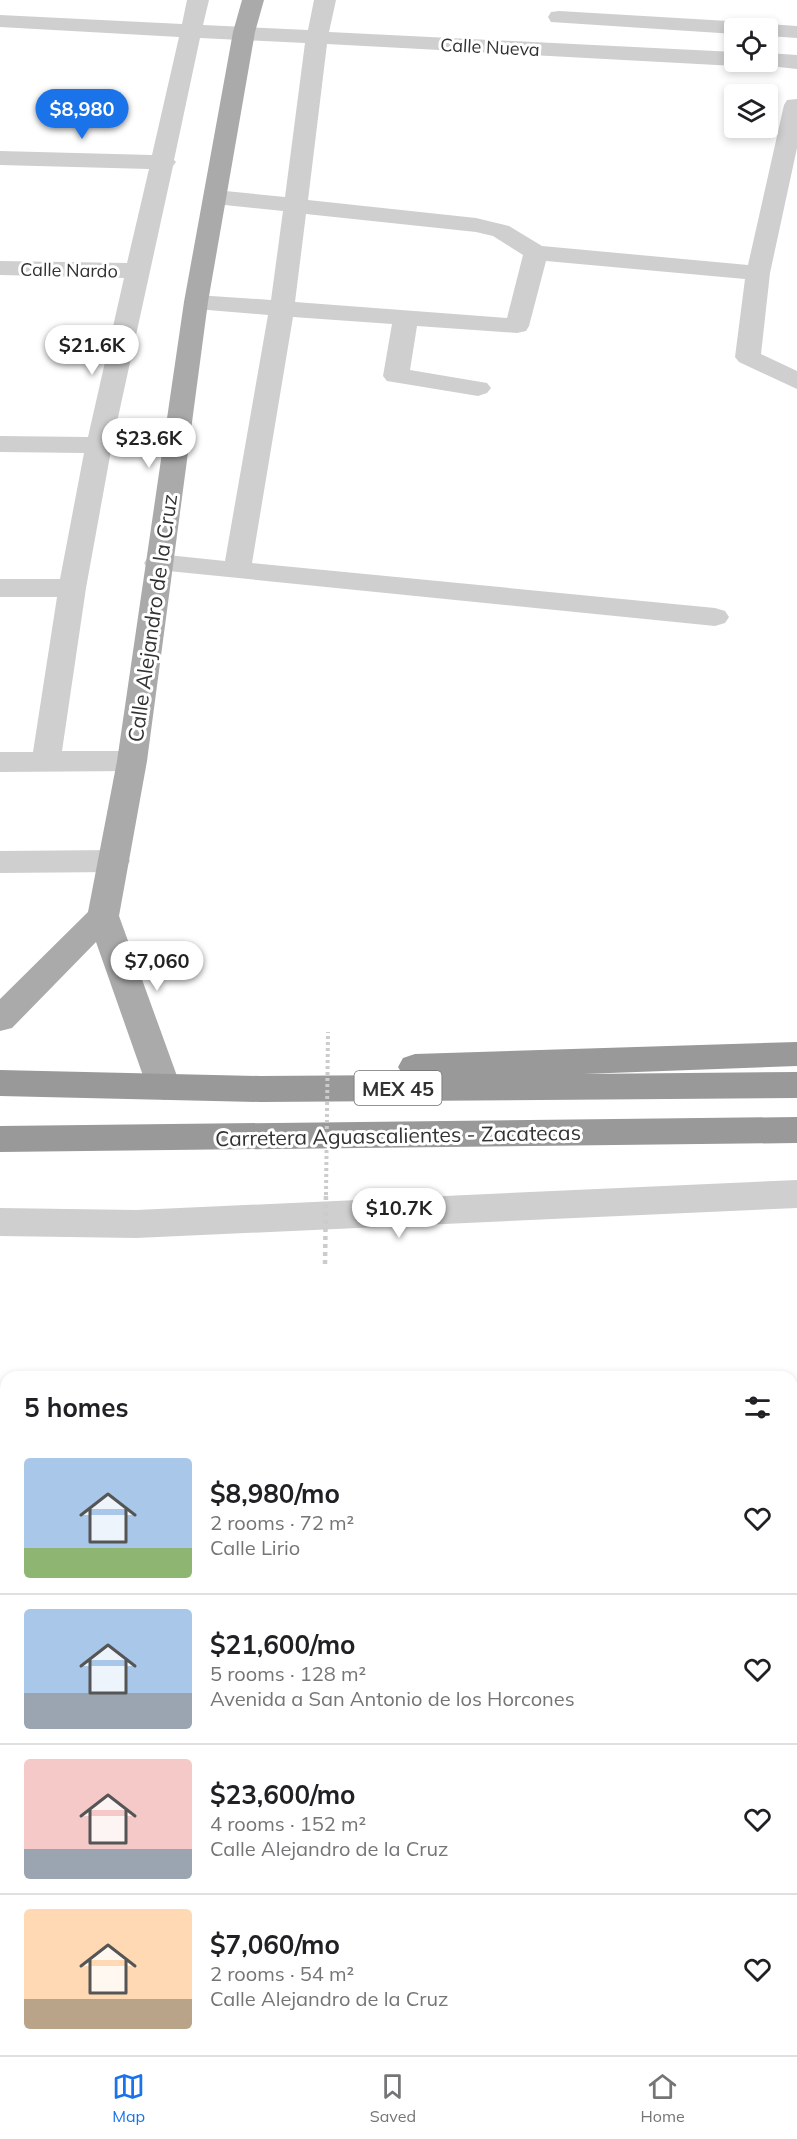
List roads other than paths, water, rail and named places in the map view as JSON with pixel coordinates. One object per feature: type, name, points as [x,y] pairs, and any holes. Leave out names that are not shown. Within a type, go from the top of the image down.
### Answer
[{"type":"highway","points":[[260,1089],[430,1065],[797,1054]]},
{"type":"highway","name":"MEX 45","points":[[0,1083],[260,1089],[797,1085]]},
{"type":"highway","name":"Carretera Aguascalientes - Zacatecas","points":[[0,1139],[797,1130]]},
{"type":"main road","name":"Calle Alejandro de la Cruz","points":[[103,916],[132,761],[196,302],[244,32],[253,0]]},
{"type":"main road","points":[[0,1019],[103,916],[164,1086]]},
{"type":"street","points":[[46,762],[72,588],[99,445],[164,162],[198,0]]},
{"type":"street","points":[[237,571],[282,308],[317,38],[325,0]]},
{"type":"street","points":[[553,51],[562,8],[724,26]]},
{"type":"street","name":"Calle Nueva","points":[[0,21],[724,59]]},
{"type":"street","points":[[778,31],[797,32]]},
{"type":"street","points":[[778,61],[797,62]]},
{"type":"street","points":[[795,105],[758,273],[748,357],[797,381]]},
{"type":"street","points":[[0,158],[164,162]]},
{"type":"street","points":[[214,197],[476,225],[501,231],[536,253],[758,273]]},
{"type":"street","points":[[196,302],[517,326],[536,253]]},
{"type":"street","name":"Calle Nardo","points":[[0,268],[139,271]]},
{"type":"street","points":[[406,318],[396,376],[478,388]]},
{"type":"street","points":[[0,444],[99,445]]},
{"type":"street","points":[[158,563],[715,617]]},
{"type":"street","points":[[0,588],[72,588]]},
{"type":"street","points":[[0,762],[132,761]]},
{"type":"street","points":[[0,862],[114,861]]},
{"type":"street","points":[[0,1222],[136,1224],[797,1194]]}]
